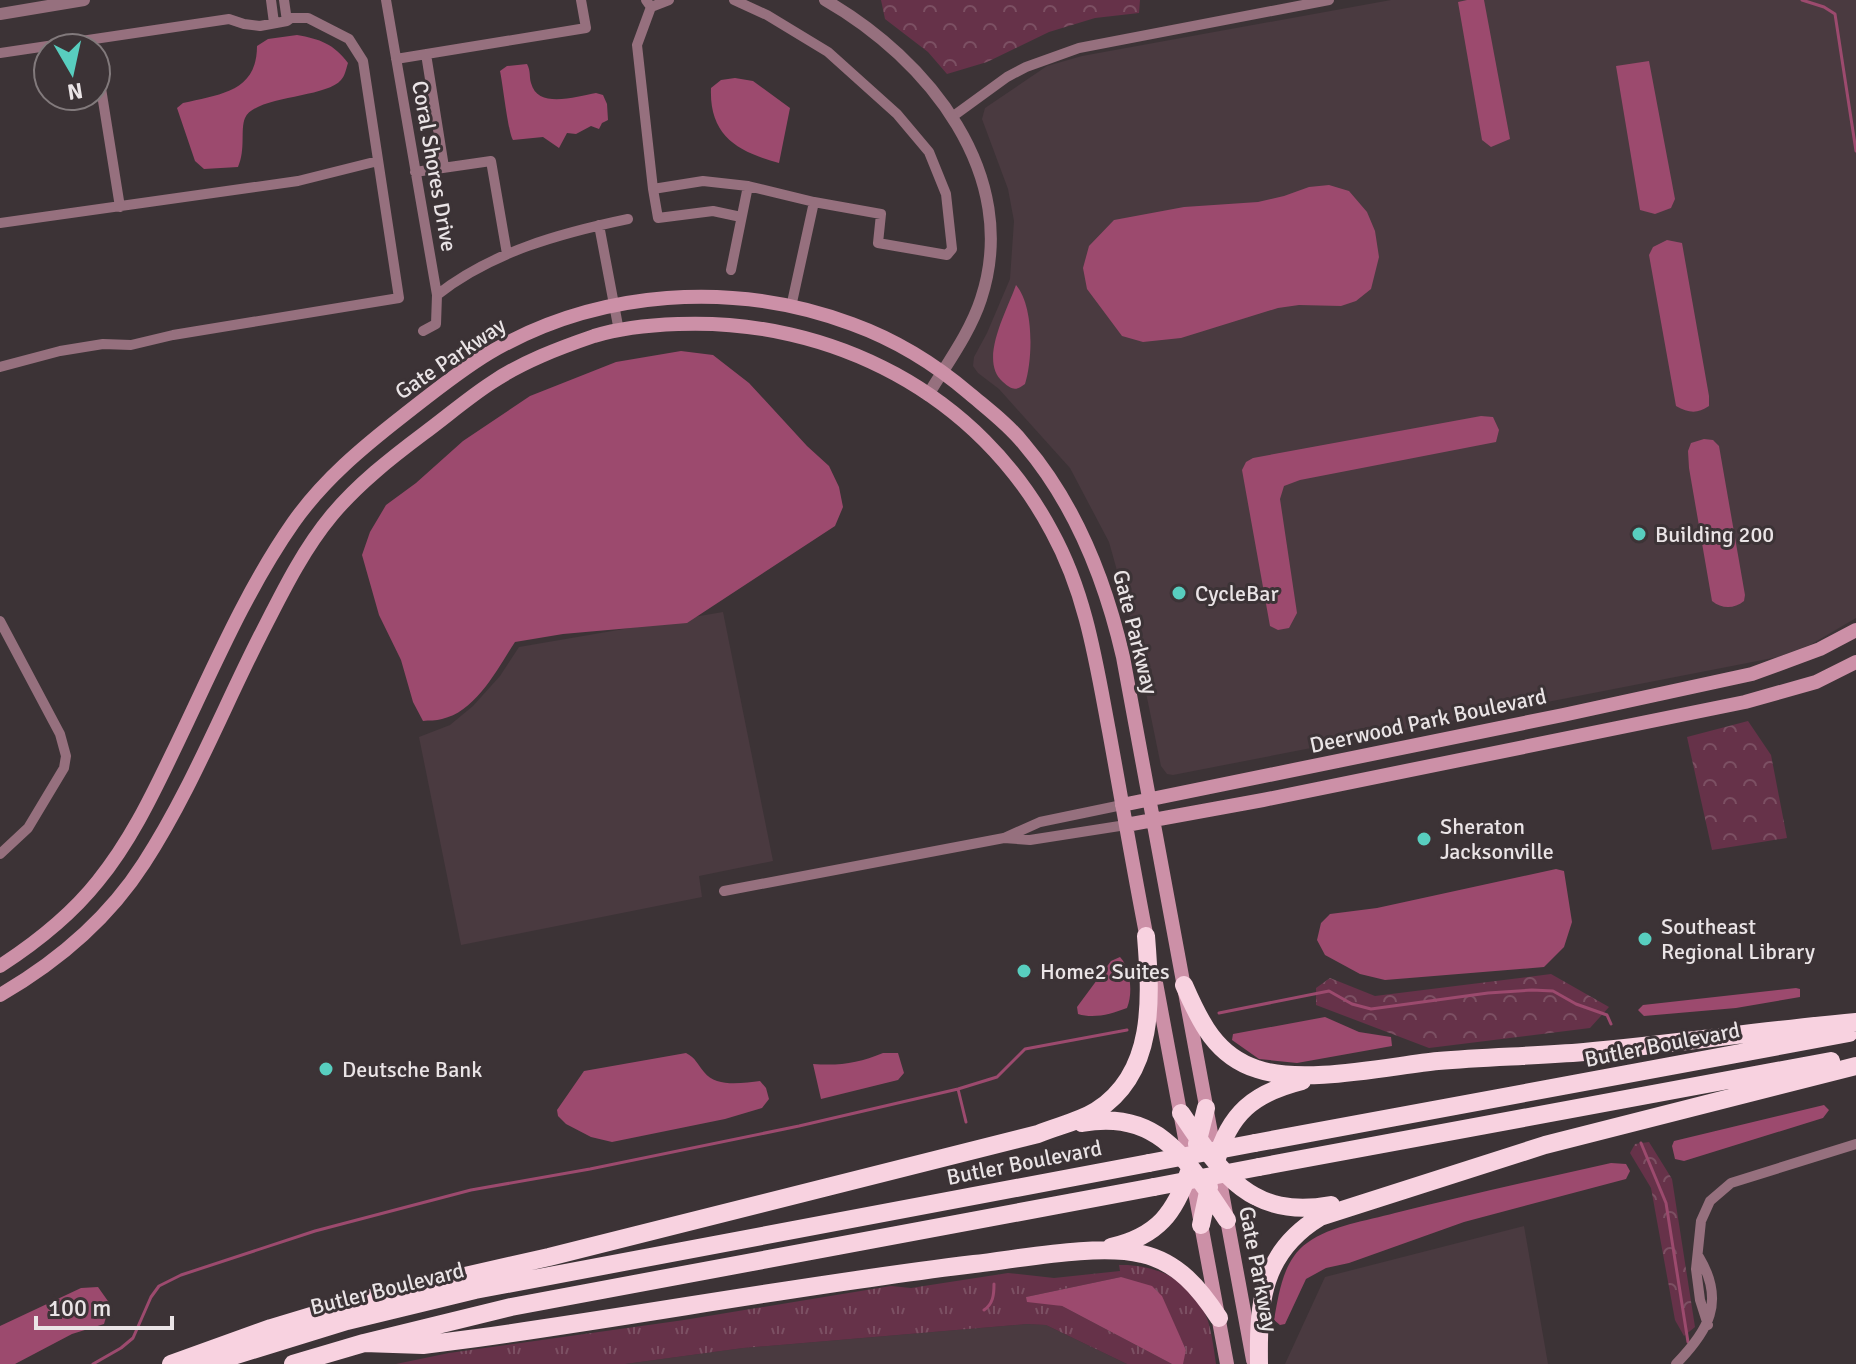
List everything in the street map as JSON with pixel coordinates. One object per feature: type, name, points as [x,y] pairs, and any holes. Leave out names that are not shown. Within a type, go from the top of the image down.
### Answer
[{"type":"highway","points":[[1038,1134],[1099,1109],[1119,1090],[1135,1066],[1149,1016],[1146,936]]},
{"type":"highway","points":[[1184,985],[1216,1045],[1236,1059],[1269,1072],[1328,1074],[1437,1062],[1585,1052],[1856,1022]]},
{"type":"highway","name":"Butler Boulevard","points":[[207,1364],[347,1321],[475,1290],[1856,1032]]},
{"type":"highway","points":[[293,1364],[511,1307],[1856,1056]]},
{"type":"highway","points":[[1256,1364],[1259,1310],[1270,1273],[1286,1245],[1305,1226],[1320,1217],[1545,1145],[1856,1066]]},
{"type":"highway","points":[[1201,1225],[1216,1162],[1230,1126],[1254,1101],[1280,1087],[1328,1074]]},
{"type":"highway","points":[[364,1343],[437,1343],[913,1271],[1089,1252],[1128,1243],[1159,1225],[1175,1206],[1191,1166],[1206,1108]]},
{"type":"highway","points":[[1181,1113],[1216,1162],[1248,1195],[1277,1207],[1308,1209],[1377,1197]]},
{"type":"highway","points":[[171,1364],[364,1299],[563,1254],[1095,1121],[1127,1122],[1170,1142],[1191,1166],[1227,1220]]},
{"type":"highway","points":[[1089,1252],[1141,1253],[1178,1270],[1199,1288],[1219,1318]]},
{"type":"main road","name":"Gate Parkway","points":[[0,966],[32,945],[63,918],[97,883],[117,856],[143,814],[244,607],[293,523],[334,473],[405,414],[488,353],[564,319],[614,305],[708,296],[809,310],[870,331],[942,371],[1024,443],[1082,532],[1111,609],[1150,799],[1256,1364]]},
{"type":"main road","name":"Gate Parkway","points":[[0,995],[42,970],[83,936],[143,865],[284,589],[312,543],[352,493],[402,449],[492,382],[525,363],[597,335],[695,323],[774,329],[804,337],[905,378],[962,420],[998,456],[1030,495],[1062,551],[1089,629],[1227,1364]]},
{"type":"main road","name":"Deerwood Park Boulevard","points":[[1122,805],[1752,674],[1820,649],[1856,630]]},
{"type":"main road","name":"Deerwood Park Boulevard","points":[[1126,825],[1766,698],[1816,682],[1856,662]]},
{"type":"main road","points":[[1279,797],[1285,782],[1304,768]]},
{"type":"street","points":[[0,14],[84,0]]},
{"type":"street","points":[[271,0],[274,23]]},
{"type":"street","points":[[284,0],[287,21]]},
{"type":"street","name":"Coral Shores Drive","points":[[386,0],[437,295],[436,324],[423,331]]},
{"type":"street","points":[[396,59],[586,28],[581,0]]},
{"type":"street","points":[[669,0],[648,3],[637,45],[658,218],[713,211],[741,217]]},
{"type":"street","points":[[653,189],[703,181],[748,186],[881,214],[878,243],[947,255],[952,249],[946,194],[935,166],[929,152],[897,114],[828,52],[767,15],[734,0]]},
{"type":"street","points":[[825,0],[847,12],[930,87],[963,133],[980,168],[989,212],[990,254],[981,300],[928,395]]},
{"type":"street","points":[[952,117],[1007,77],[1079,48],[1329,0]]},
{"type":"street","points":[[0,367],[60,351],[103,344],[141,344],[173,335],[399,298],[363,61],[349,39],[308,18],[296,17],[260,26],[229,19],[112,40]]},
{"type":"street","points":[[0,53],[32,50]]},
{"type":"street","points":[[426,54],[444,167]]},
{"type":"street","points":[[105,112],[120,207]]},
{"type":"street","points":[[0,223],[298,181],[378,161]]},
{"type":"street","points":[[415,172],[491,161],[507,254]]},
{"type":"street","points":[[731,270],[748,186]]},
{"type":"street","points":[[791,307],[814,202]]},
{"type":"street","points":[[437,295],[450,284],[507,254],[577,230],[628,219]]},
{"type":"street","points":[[599,225],[619,331]]},
{"type":"street","points":[[0,621],[64,747],[64,768],[58,779],[28,828],[0,854]]},
{"type":"street","name":"Deerwood Park Boulevard","points":[[724,891],[1004,838],[1040,822],[1122,805]]},
{"type":"street","name":"Deerwood Park Boulevard","points":[[1004,838],[1030,840],[1126,825]]},
{"type":"street","points":[[1688,1364],[1708,1325],[1700,1300],[1696,1269],[1701,1221],[1710,1201],[1731,1183],[1856,1144]]},
{"type":"street","points":[[1676,1364],[1698,1341]]},
{"type":"shaded area","points":[[1391,0],[1856,0],[1856,618],[1810,645],[1778,657],[1167,774],[1161,766],[1132,624],[1109,542],[1070,468],[999,389],[973,366],[974,357],[1010,279],[1014,221],[1008,189],[982,119],[985,108],[1047,66],[1082,56]]},
{"type":"shaded area","points":[[1484,0],[1510,139],[1491,147],[1482,140],[1458,2]]},
{"type":"shaded area","points":[[297,35],[320,41],[337,51],[348,63],[342,78],[333,86],[275,101],[251,111],[245,118],[238,167],[204,169],[195,161],[177,108],[183,103],[234,88],[251,73],[257,46],[268,39]]},
{"type":"shaded area","points":[[1649,61],[1675,199],[1671,208],[1655,214],[1640,210],[1616,66]]},
{"type":"shaded area","points":[[527,64],[531,83],[541,96],[559,99],[596,93],[603,95],[608,120],[599,129],[591,126],[576,134],[567,133],[559,148],[543,137],[513,140],[500,71],[507,66]]},
{"type":"shaded area","points":[[735,78],[753,81],[790,108],[779,163],[739,147],[721,130],[715,118],[711,88],[721,80]]},
{"type":"shaded area","points":[[1329,185],[1349,191],[1367,212],[1375,231],[1379,257],[1371,289],[1356,301],[1341,306],[1278,308],[1181,338],[1143,342],[1122,336],[1087,289],[1083,268],[1089,246],[1114,220],[1184,207],[1258,202],[1309,187]]},
{"type":"shaded area","points":[[1667,240],[1682,243],[1709,396],[1709,406],[1697,411],[1676,406],[1649,255],[1653,247]]},
{"type":"shaded area","points":[[1016,285],[1029,319],[1030,361],[1025,384],[1014,389],[996,373],[993,362],[997,335]]},
{"type":"shaded area","points":[[681,351],[713,355],[749,383],[829,466],[839,487],[843,507],[835,526],[687,623],[563,634],[515,642],[485,688],[465,708],[442,719],[423,721],[413,702],[401,660],[379,615],[362,555],[370,532],[386,505],[463,441],[530,396],[616,362]]},
{"type":"shaded area","points":[[1481,416],[1493,417],[1499,430],[1496,442],[1300,480],[1284,486],[1280,499],[1297,613],[1289,628],[1278,630],[1270,626],[1242,470],[1246,462],[1253,458]]},
{"type":"shaded area","points":[[1713,440],[1719,446],[1745,595],[1744,601],[1732,607],[1720,606],[1712,601],[1689,468],[1691,443]]},
{"type":"shaded area","points":[[723,612],[773,861],[699,876],[702,897],[461,945],[419,737],[450,725],[473,706],[500,676],[519,647]]},
{"type":"shaded area","points":[[1556,869],[1564,871],[1572,922],[1564,947],[1544,967],[1385,980],[1360,974],[1325,955],[1317,940],[1321,923],[1330,914],[1377,908]]},
{"type":"shaded area","points":[[1120,957],[1127,968],[1130,982],[1127,1008],[1102,1015],[1078,1014],[1077,1007],[1111,961]]},
{"type":"shaded area","points":[[1800,989],[1800,997],[1736,1008],[1644,1016],[1638,1010],[1643,1005]]},
{"type":"shaded area","points":[[1325,1017],[1359,1032],[1391,1037],[1392,1046],[1297,1063],[1259,1059],[1232,1040],[1233,1034]]},
{"type":"shaded area","points":[[686,1053],[715,1080],[730,1083],[760,1081],[769,1099],[762,1108],[725,1119],[612,1142],[591,1137],[566,1124],[558,1116],[557,1110],[584,1071]]},
{"type":"shaded area","points":[[883,1053],[898,1053],[904,1073],[898,1080],[821,1099],[813,1064],[849,1063]]},
{"type":"shaded area","points":[[1824,1105],[1829,1110],[1823,1118],[1684,1161],[1675,1159],[1674,1141]]},
{"type":"shaded area","points":[[1611,1163],[1626,1164],[1630,1171],[1626,1179],[1464,1222],[1349,1263],[1326,1268],[1306,1279],[1285,1324],[1280,1325],[1274,1320],[1283,1278],[1292,1258],[1307,1243],[1327,1232],[1422,1206]]},
{"type":"shaded area","points":[[1524,1226],[1548,1364],[1285,1364],[1325,1277]]},
{"type":"shaded area","points":[[1121,1277],[1152,1286],[1162,1296],[1186,1350],[1183,1364],[1172,1364],[1062,1306],[1027,1302],[1026,1297]]},
{"type":"shaded area","points":[[98,1287],[110,1304],[104,1324],[72,1334],[15,1364],[0,1364],[0,1326],[81,1288]]},
{"type":"shaded area","points":[[1027,1324],[1046,1325],[1127,1364],[625,1364],[743,1348]]},
{"type":"green space","points":[[881,0],[1140,0],[1139,13],[1095,18],[1049,32],[987,62],[947,74],[928,52],[885,19]]},
{"type":"green space","points":[[1748,721],[1771,755],[1787,838],[1712,850],[1687,737]]},
{"type":"green space","points":[[1551,974],[1609,1007],[1590,1028],[1429,1048],[1316,1005],[1316,988],[1330,978],[1375,996]]},
{"type":"green space","points":[[1649,1142],[1672,1179],[1695,1327],[1684,1336],[1675,1320],[1651,1188],[1630,1153],[1635,1144]]},
{"type":"green space","points":[[1119,1265],[1161,1272],[1194,1296],[1208,1321],[1216,1364],[1182,1364],[1186,1350],[1181,1339],[1121,1277],[1026,1297],[1062,1306],[1172,1364],[1127,1364],[1046,1325],[1027,1324],[743,1348],[625,1364],[396,1364],[449,1353],[684,1320],[891,1286],[911,1288],[1008,1273],[1054,1278],[1120,1271]]},
{"type":"waterway","points":[[1802,0],[1835,14],[1856,151]]},
{"type":"waterway","points":[[1219,1013],[1329,991],[1352,1004],[1371,1009],[1532,990],[1553,991],[1576,1004],[1607,1015],[1611,1024]]},
{"type":"waterway","points":[[93,1364],[133,1338],[159,1286],[181,1275],[315,1231],[471,1190],[799,1126],[958,1089],[997,1077],[1025,1049],[1127,1030]]},
{"type":"waterway","points":[[958,1089],[966,1122]]},
{"type":"waterway","points":[[1641,1143],[1666,1203],[1688,1342]]},
{"type":"waterway","points":[[984,1310],[992,1299],[994,1284]]},
{"type":"place","name":"Building 200","points":[[1639,534]]},
{"type":"place","name":"CycleBar","points":[[1179,593]]},
{"type":"place","name":"Sheraton Jacksonville","points":[[1424,839]]},
{"type":"place","name":"Southeast Regional Library","points":[[1645,939]]},
{"type":"place","name":"Home2 Suites","points":[[1024,971]]},
{"type":"place","name":"Deutsche Bank","points":[[326,1069]]}]
